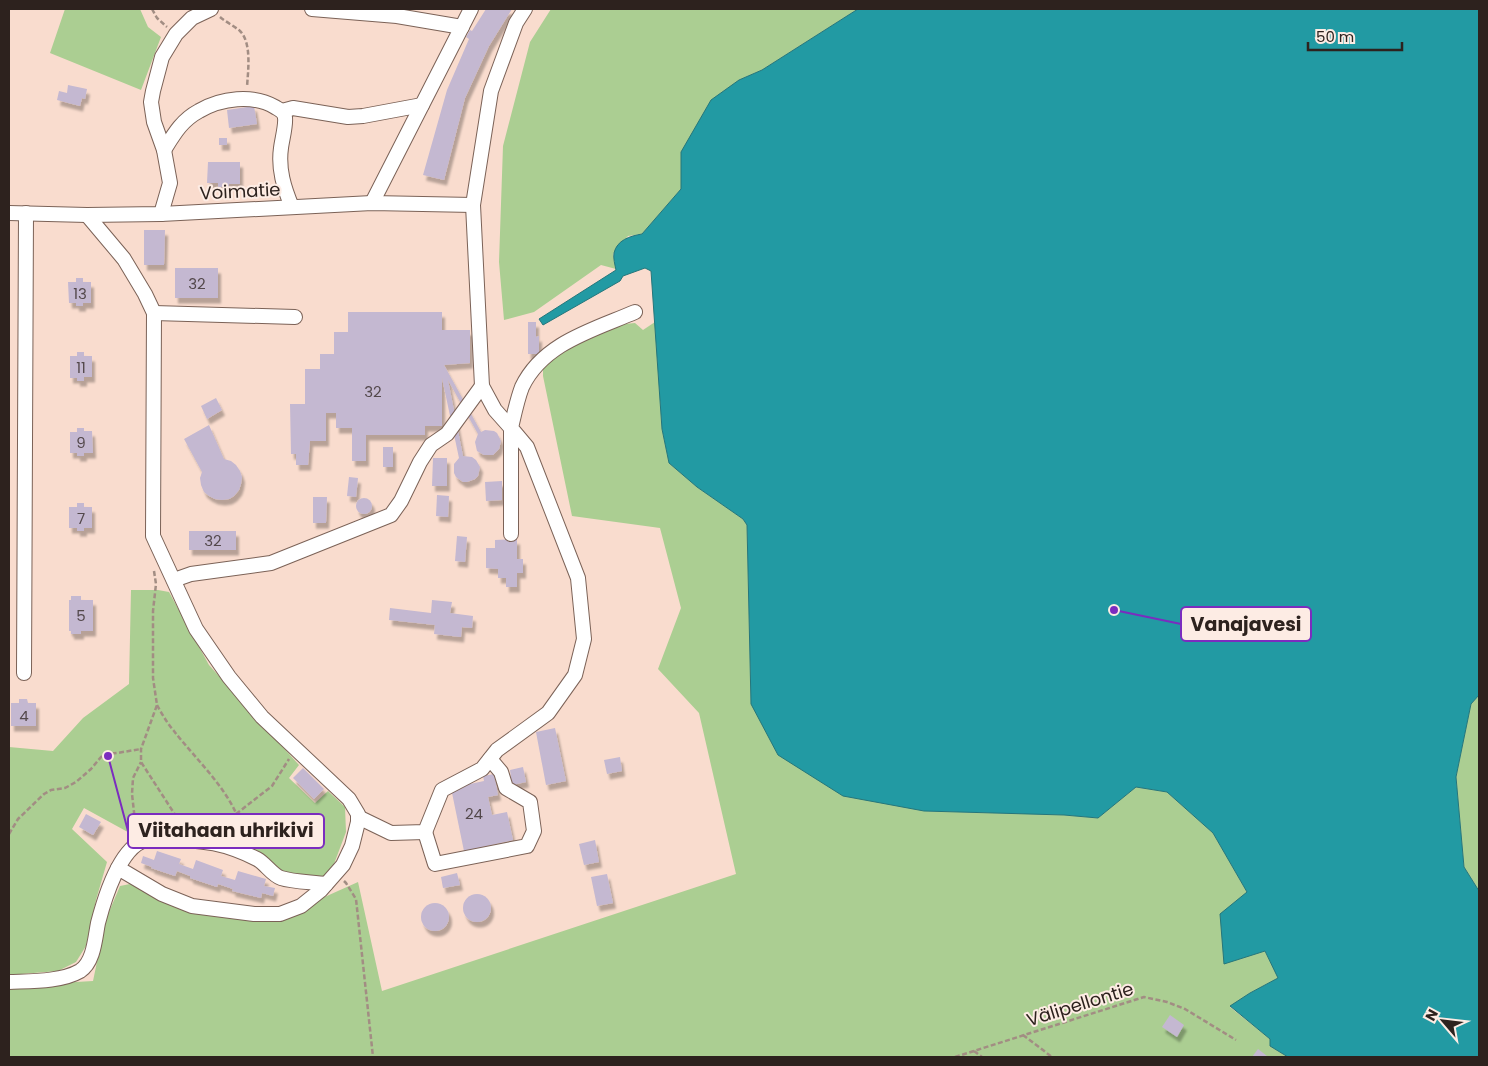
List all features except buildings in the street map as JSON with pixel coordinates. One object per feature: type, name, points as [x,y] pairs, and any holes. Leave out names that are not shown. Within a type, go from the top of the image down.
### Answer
[{"type":"street","points":[[312,9],[397,16],[462,27]]},
{"type":"street","points":[[372,203],[471,9]]},
{"type":"street","points":[[490,759],[501,772],[506,788],[530,802],[534,830],[527,846],[435,864],[425,832],[442,790],[482,769],[497,750],[548,713],[575,675],[584,639],[578,578],[527,447],[495,410],[482,386],[473,206],[491,90],[516,23],[525,9]]},
{"type":"street","points":[[161,214],[170,183],[164,150],[154,122],[151,102],[162,57],[176,34],[192,18],[213,12]]},
{"type":"street","points":[[164,150],[174,133],[186,119],[200,110],[218,103],[247,98],[266,102],[282,111],[285,117],[280,155],[281,174],[292,207]]},
{"type":"street","points":[[282,111],[293,108],[348,117],[422,105]]},
{"type":"street","name":"Voimatie","points":[[9,213],[161,214],[372,203],[473,206]]},
{"type":"street","points":[[24,673],[26,213]]},
{"type":"street","points":[[87,215],[124,259],[154,313],[153,536],[196,629],[229,676],[262,717],[349,799],[358,814],[352,846],[343,865],[330,880],[301,906],[280,914],[254,914],[192,906],[162,894],[118,868]]},
{"type":"street","points":[[511,534],[511,428],[522,388],[539,362],[568,340],[635,312]]},
{"type":"street","points":[[154,313],[295,317]]},
{"type":"street","points":[[174,580],[191,574],[271,563],[391,515],[401,501],[425,453],[431,445],[447,434],[482,386]]},
{"type":"street","points":[[358,817],[391,833],[425,832]]},
{"type":"street","points":[[9,982],[44,980],[69,976],[81,971],[89,962],[108,891],[118,868],[132,848],[146,840],[210,842],[242,852],[259,860],[279,878],[330,880]]},
{"type":"path","points":[[152,9],[157,18],[176,34]]},
{"type":"path","points":[[213,12],[241,32],[246,40],[248,52],[247,98]]},
{"type":"path","points":[[154,566],[156,584],[153,611],[153,678],[157,705],[175,732],[207,770],[228,799],[236,814],[242,835],[242,852]]},
{"type":"path","points":[[139,844],[132,794],[133,778],[141,762],[141,749],[157,705]]},
{"type":"path","points":[[9,834],[18,819],[44,794],[51,790],[65,788],[76,782],[91,770],[101,757],[108,754],[141,749]]},
{"type":"path","points":[[236,814],[272,786],[296,750]]},
{"type":"path","points":[[141,762],[191,840]]},
{"type":"path","points":[[330,880],[346,883],[356,899],[374,1057]]},
{"type":"path","name":"Välipellontie","points":[[955,1057],[1144,997],[1168,1002],[1186,1009],[1236,1040]]},
{"type":"path","points":[[1023,1035],[1052,1057]]},
{"type":"path","points":[[974,1050],[982,1057]]},
{"type":"green space","points":[[65,9],[140,9],[148,27],[161,37],[141,90],[50,53]]},
{"type":"green space","points":[[551,9],[858,9],[762,70],[739,80],[681,152],[681,189],[642,234],[628,236],[613,254],[616,269],[601,265],[534,312],[504,320],[499,262],[503,146],[530,42]]},
{"type":"green space","points":[[655,322],[662,429],[669,463],[697,487],[743,519],[747,525],[751,704],[924,811],[1064,815],[1098,818],[1136,787],[1167,792],[1213,833],[1247,892],[1224,963],[1265,951],[1278,978],[1250,993],[1230,1007],[1270,1039],[1270,1046],[1288,1057],[9,1057],[9,986],[93,981],[106,919],[120,886],[135,883],[180,909],[271,921],[358,882],[382,991],[736,874],[699,713],[658,669],[681,608],[660,528],[572,516],[543,376],[543,363],[571,343],[614,325],[635,323],[643,330]]},
{"type":"green space","points":[[131,590],[169,592],[209,665],[299,765],[289,778],[315,803],[328,791],[345,807],[346,832],[334,864],[323,877],[280,872],[260,853],[213,836],[163,833],[135,836],[84,808],[72,829],[107,862],[86,946],[76,962],[58,971],[9,975],[9,747],[53,751],[83,718],[129,684]]},
{"type":"green space","points":[[1479,695],[1479,891],[1464,867],[1456,777],[1471,704]]},
{"type":"water","points":[[858,9],[1479,9],[1479,695],[1471,704],[1456,777],[1464,867],[1479,891],[1479,1057],[1288,1057],[1270,1046],[1270,1039],[1230,1006],[1278,978],[1265,951],[1224,964],[1220,914],[1247,892],[1213,833],[1167,792],[1136,787],[1098,818],[1064,815],[924,811],[843,796],[778,755],[751,704],[747,525],[743,519],[697,487],[669,463],[662,429],[651,271],[645,268],[623,276],[620,281],[543,325],[539,319],[616,270],[614,255],[618,245],[629,237],[642,234],[681,189],[681,152],[711,100],[739,80],[762,70]]},
{"type":"place","name":"Vanajavesi","points":[[1114,610]]},
{"type":"place","name":"Viitahaan uhrikivi","points":[[108,756]]}]
